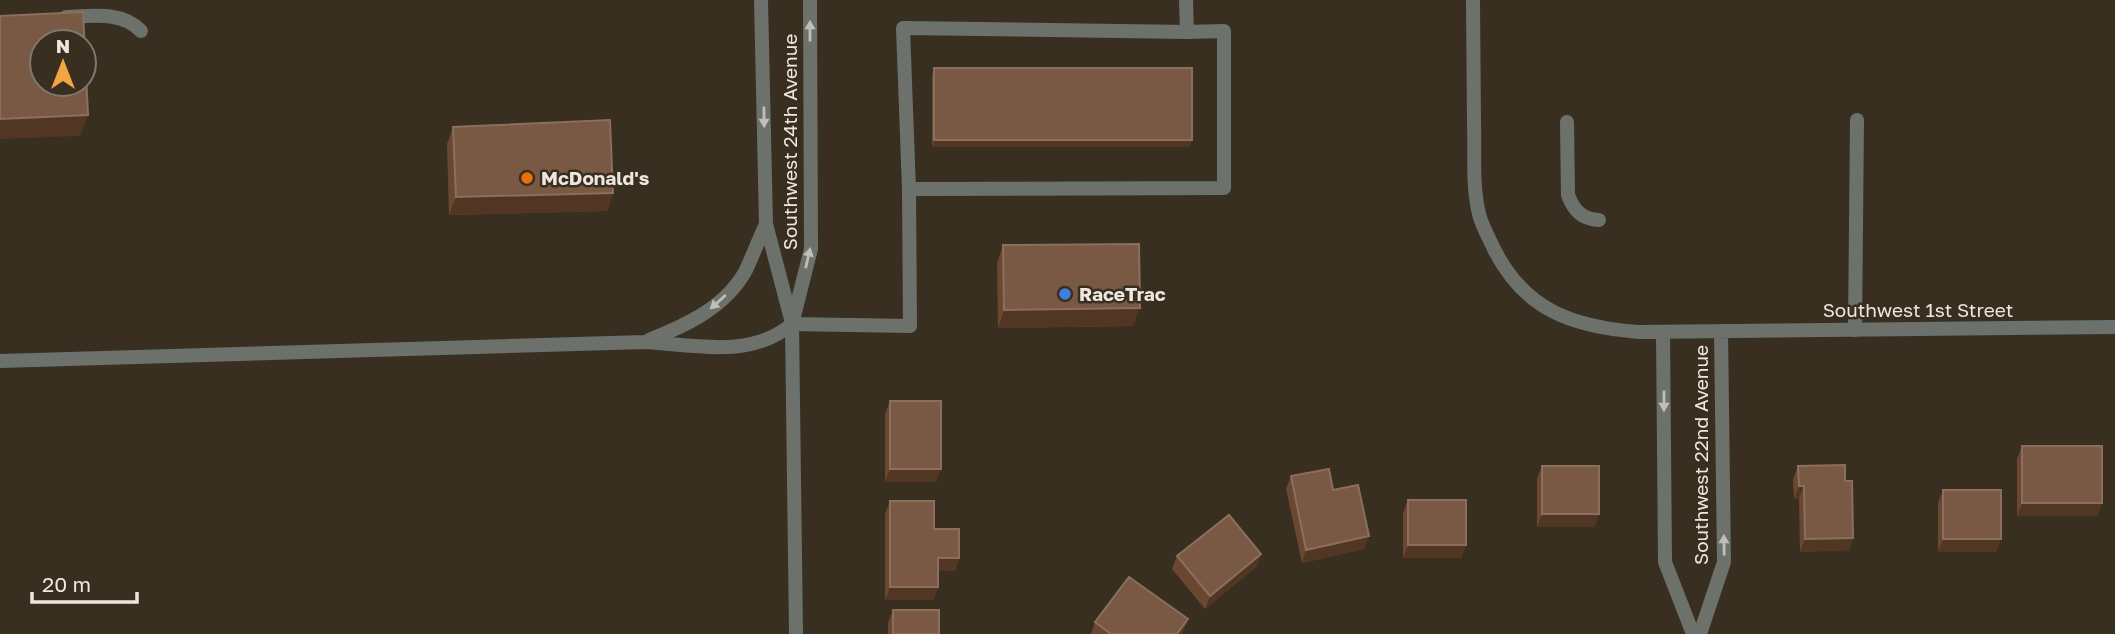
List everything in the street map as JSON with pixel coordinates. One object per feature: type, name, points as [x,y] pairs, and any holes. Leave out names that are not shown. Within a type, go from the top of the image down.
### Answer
[{"type":"street","name":"Southwest 24th Avenue","points":[[761,0],[766,224],[792,324],[796,634]]},
{"type":"street","name":"Southwest 24th Avenue","points":[[792,324],[811,249],[810,0]]},
{"type":"street","points":[[1186,0],[1187,32]]},
{"type":"street","name":"Southwest 22nd Avenue","points":[[1472,0],[1479,214],[1498,258],[1511,278],[1526,295],[1544,308],[1590,326],[1612,330],[1663,332],[1720,331],[1724,562],[1700,634]]},
{"type":"street","points":[[53,17],[105,16],[132,21],[141,31]]},
{"type":"street","points":[[0,361],[645,342],[735,348],[759,344],[792,324],[910,326],[909,189],[903,28],[1224,31],[1224,188],[909,189]]},
{"type":"street","points":[[1855,330],[1857,120]]},
{"type":"street","points":[[1567,122],[1567,195],[1571,205],[1583,217],[1599,220]]},
{"type":"street","points":[[645,342],[687,325],[709,311],[731,291],[745,272],[766,224]]},
{"type":"street","name":"Southwest 1st Street","points":[[1720,331],[2115,327]]},
{"type":"street","name":"Southwest 22nd Avenue","points":[[1663,332],[1665,562],[1693,634]]},
{"type":"building","points":[[83,12],[84,28],[28,28],[28,98],[87,98],[88,115],[0,119],[0,16]]},
{"type":"building","points":[[934,68],[1192,68],[1192,140],[934,140]]},
{"type":"building","name":"McDonald's","points":[[610,120],[613,193],[456,197],[453,127]]},
{"type":"building","name":"RaceTrac","points":[[1139,244],[1140,308],[1004,310],[1003,245]]},
{"type":"building","points":[[890,401],[941,401],[941,469],[890,469]]},
{"type":"building","points":[[2022,446],[2102,446],[2102,503],[2022,503]]},
{"type":"building","points":[[1845,465],[1845,481],[1852,481],[1853,538],[1805,539],[1804,486],[1799,486],[1798,466]]},
{"type":"building","points":[[1542,466],[1599,466],[1599,514],[1542,514]]},
{"type":"building","points":[[1329,469],[1333,490],[1358,485],[1369,536],[1306,550],[1291,476]]},
{"type":"building","points":[[1943,490],[2001,490],[2001,539],[1943,539]]},
{"type":"building","points":[[1408,500],[1466,500],[1466,545],[1408,545]]},
{"type":"building","points":[[890,501],[934,501],[934,529],[959,529],[959,558],[938,558],[938,587],[890,587]]},
{"type":"building","points":[[1229,515],[1261,554],[1210,596],[1177,556]]},
{"type":"building","points":[[1129,577],[1188,619],[1177,634],[1111,634],[1095,622]]},
{"type":"building","points":[[893,610],[939,610],[939,634],[893,634]]},
{"type":"place","name":"McDonald's","points":[[527,178]]},
{"type":"place","name":"RaceTrac","points":[[1065,294]]}]
